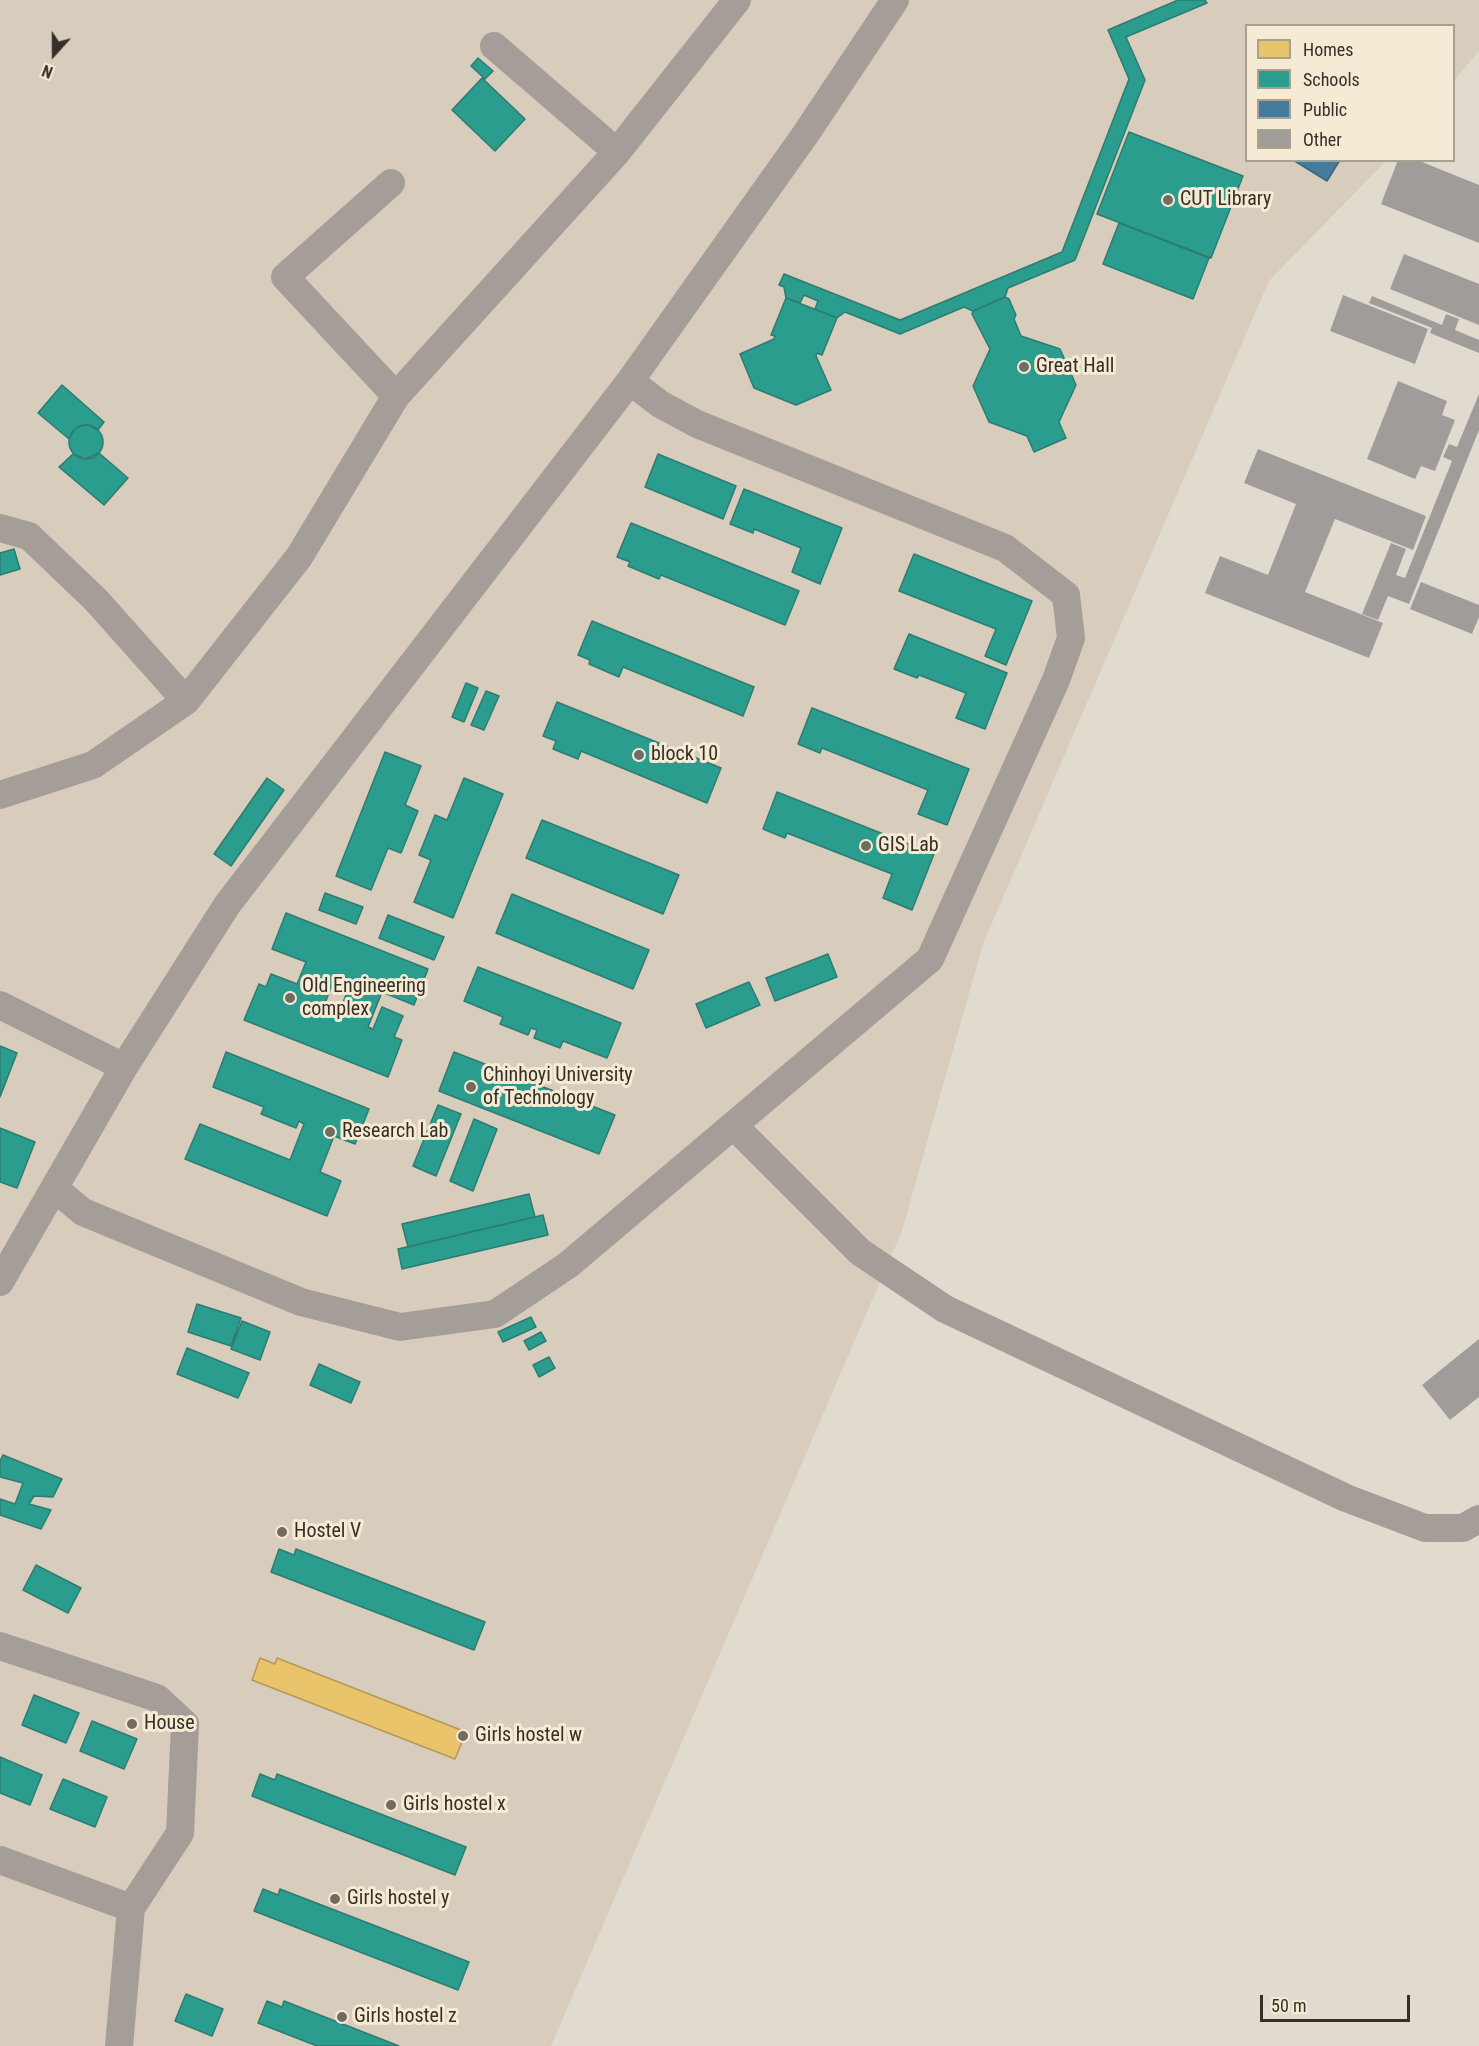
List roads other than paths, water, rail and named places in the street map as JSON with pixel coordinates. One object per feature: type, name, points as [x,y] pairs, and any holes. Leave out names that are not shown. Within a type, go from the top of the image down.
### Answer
[{"type":"lane","points":[[0,795],[93,765],[186,701],[298,557],[396,396],[617,152],[737,0]]},
{"type":"lane","points":[[0,1282],[124,1067],[227,905],[630,381],[805,135],[894,0]]},
{"type":"lane","points":[[494,46],[617,152]]},
{"type":"lane","points":[[391,183],[285,277],[396,396]]},
{"type":"lane","points":[[54,1188],[83,1212],[301,1302],[400,1327],[495,1314],[568,1265],[930,959],[1056,680],[1071,638],[1066,595],[1005,548],[698,424],[660,404],[630,381]]},
{"type":"lane","points":[[0,528],[29,536],[96,600],[186,701]]},
{"type":"lane","points":[[0,1005],[124,1067]]},
{"type":"lane","points":[[734,1126],[860,1252],[945,1309],[1346,1498],[1425,1528],[1463,1528],[1479,1519]]},
{"type":"lane","points":[[0,1646],[157,1698],[185,1724],[180,1833],[131,1908],[119,2046]]},
{"type":"lane","points":[[0,1860],[131,1908]]},
{"type":"place","name":"CUT Library","points":[[1168,200]]},
{"type":"place","name":"Great Hall","points":[[1024,367]]},
{"type":"place","name":"block 10","points":[[639,755]]},
{"type":"place","name":"GIS Lab","points":[[866,846]]},
{"type":"place","name":"Old Engineering complex","points":[[290,998]]},
{"type":"place","name":"Chinhoyi University of Technology","points":[[471,1087]]},
{"type":"place","name":"Research Lab","points":[[330,1132]]},
{"type":"place","name":"Hostel V","points":[[282,1532]]},
{"type":"place","name":"House","points":[[132,1724]]},
{"type":"place","name":"Girls hostel w","points":[[463,1736]]},
{"type":"place","name":"Girls hostel x","points":[[391,1805]]},
{"type":"place","name":"Girls hostel y","points":[[335,1899]]},
{"type":"place","name":"Girls hostel z","points":[[342,2017]]}]
